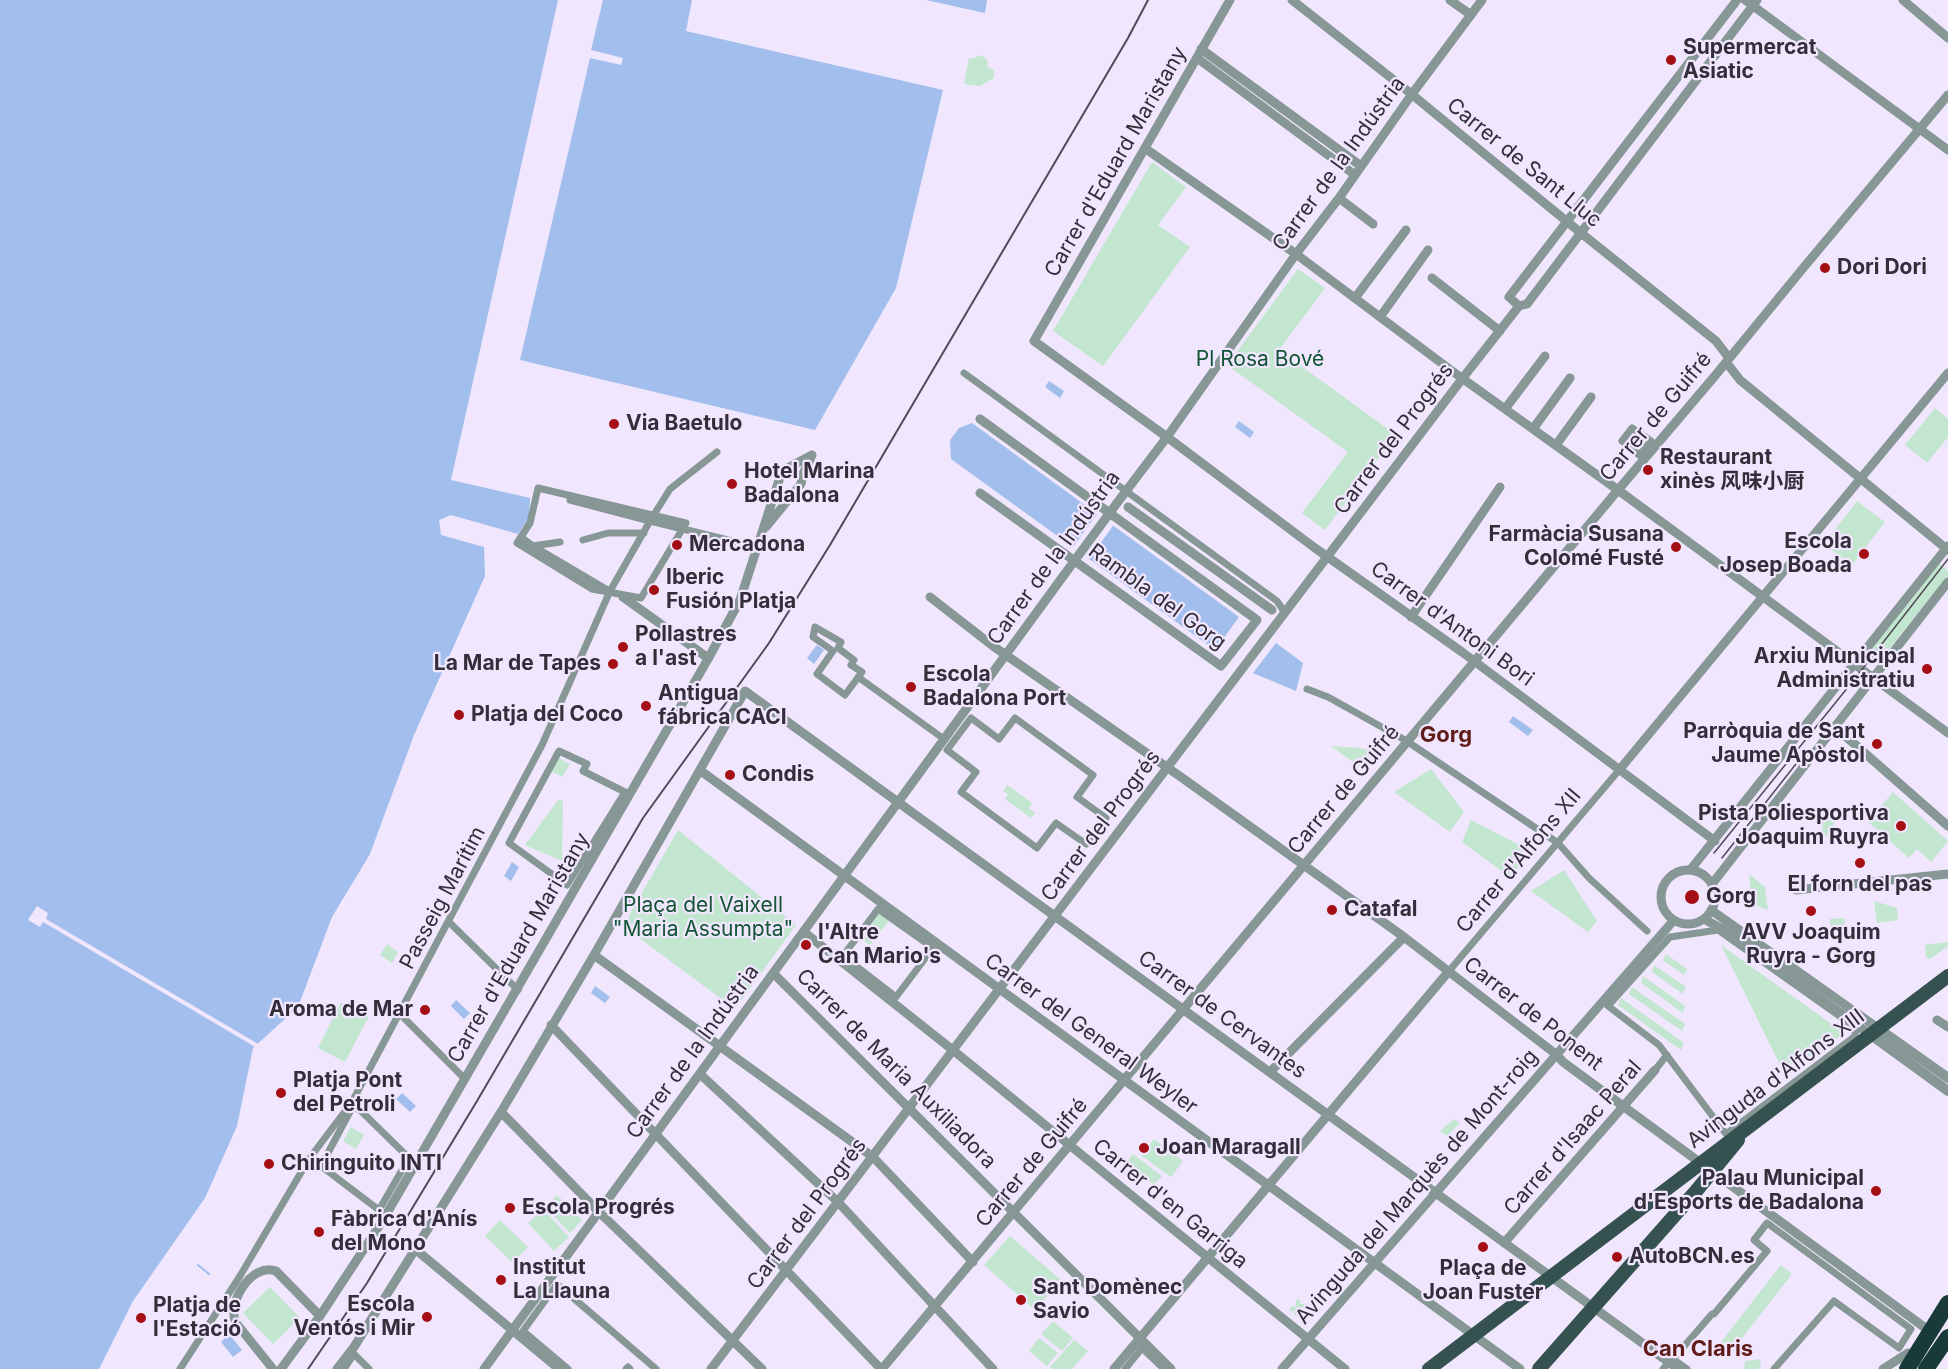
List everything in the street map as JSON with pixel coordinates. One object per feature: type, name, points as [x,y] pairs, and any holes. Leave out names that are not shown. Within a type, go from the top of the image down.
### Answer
[{"type":"highway","points":[[1908,1361],[1948,1303]]},
{"type":"highway","points":[[1926,1369],[1948,1337]]},
{"type":"main road","name":"Avinguda d'Alfons XIII","points":[[1429,1369],[1551,1276],[1705,1171],[1747,1129],[1948,976]]},
{"type":"main road","points":[[1539,1369],[1593,1308],[1705,1171]]},
{"type":"street","name":"Carrer d'Eduard Maristany","points":[[1034,341],[1230,0]]},
{"type":"street","name":"Carrer de Sant Lluc","points":[[1292,0],[1412,94],[1716,341],[1740,380],[1947,548]]},
{"type":"street","points":[[1450,0],[1472,15]]},
{"type":"street","name":"Carrer de la Indústria","points":[[484,1369],[1064,574],[1167,437],[1296,254],[1482,0]]},
{"type":"street","points":[[1519,306],[1509,297],[1737,0]]},
{"type":"street","points":[[1903,0],[1948,38]]},
{"type":"street","points":[[1751,2],[1948,150]]},
{"type":"street","name":"Carrer del Progrés","points":[[711,1369],[1462,379],[1519,306],[1527,304],[1751,2]]},
{"type":"street","points":[[1199,53],[1361,166]]},
{"type":"street","points":[[1199,53],[1355,176]]},
{"type":"street","name":"Carrer de Guifré","points":[[882,1369],[1948,95]]},
{"type":"street","points":[[1146,148],[1296,254],[1462,379],[1618,490],[1948,733]]},
{"type":"street","points":[[1339,198],[1373,224]]},
{"type":"street","points":[[1355,298],[1406,230]]},
{"type":"street","points":[[1380,317],[1428,250]]},
{"type":"street","points":[[1432,278],[1500,331]]},
{"type":"street","name":"Carrer d'Antoni Bori","points":[[1034,341],[1620,769],[1715,841]]},
{"type":"street","points":[[1505,410],[1545,356]]},
{"type":"street","points":[[964,373],[1277,601],[1278,610]]},
{"type":"street","name":"Carrer d'Alfons XII","points":[[1114,1369],[1558,843],[1948,374]]},
{"type":"street","points":[[1533,429],[1570,378]]},
{"type":"street","points":[[1556,445],[1592,397]]},
{"type":"street","name":"Rambla del Gorg","points":[[980,419],[1257,620],[1221,666],[980,493]]},
{"type":"street","name":"Passeig Marítim","points":[[180,1369],[240,1276],[309,1159],[352,1102],[542,745],[652,518],[670,489],[717,452]]},
{"type":"street","points":[[812,455],[803,474],[798,488],[786,488],[782,484],[780,477],[782,471],[812,455]]},
{"type":"street","points":[[788,466],[797,467],[803,474]]},
{"type":"street","name":"Carrer d'Eduard Maristany","points":[[281,1369],[320,1316],[383,1220],[708,658],[740,600],[780,477]]},
{"type":"street","points":[[1411,617],[1500,487]]},
{"type":"street","points":[[683,529],[641,598],[592,589],[517,543],[530,523],[538,488],[652,518],[683,529],[757,547]]},
{"type":"street","name":"Carrer d'Eduard Maristany","points":[[762,531],[798,488]]},
{"type":"street","points":[[544,493],[652,518]]},
{"type":"street","points":[[1128,507],[1278,610]]},
{"type":"street","points":[[583,540],[608,533],[644,533]]},
{"type":"street","points":[[521,537],[592,582],[615,593],[708,658]]},
{"type":"street","points":[[533,546],[560,542]]},
{"type":"street","points":[[1691,870],[1947,548]]},
{"type":"street","points":[[1712,884],[1948,582]]},
{"type":"street","name":"Carrer de Ponent","points":[[930,597],[1006,655],[1404,936],[1705,1171],[1924,1327]]},
{"type":"street","points":[[815,627],[841,642],[838,648],[854,660],[851,665],[862,672],[858,677],[845,695],[816,674],[833,651],[813,637],[815,627]]},
{"type":"street","points":[[858,677],[944,739]]},
{"type":"street","points":[[1307,689],[1328,697],[1408,741],[1558,843],[1589,878],[1647,931]]},
{"type":"street","name":"Carrer de Cervantes","points":[[701,771],[745,691],[1551,1276],[1666,1366],[1678,1369]]},
{"type":"street","points":[[970,718],[999,739],[1015,718],[1093,775],[1077,797],[1106,818],[1086,844],[1056,823],[1037,848],[961,792],[976,772],[947,750],[970,718]]},
{"type":"street","points":[[1835,727],[1948,826]]},
{"type":"street","points":[[559,751],[587,764],[583,771],[625,792],[567,885],[509,843],[559,751]]},
{"type":"street","points":[[337,1369],[416,1249],[501,1112],[701,771]]},
{"type":"street","name":"Carrer del General Weyler","points":[[701,771],[1520,1369]]},
{"type":"street","points":[[1691,870],[1704,875],[1712,884],[1715,896],[1711,910],[1704,919],[1690,924],[1674,920],[1663,908],[1661,888],[1673,873],[1691,870]]},
{"type":"street","points":[[1796,890],[1948,874]]},
{"type":"street","points":[[878,909],[933,948],[896,997],[843,956],[878,909]]},
{"type":"street","points":[[1711,910],[1875,1032],[1948,1091]]},
{"type":"street","points":[[1704,919],[1948,1078]]},
{"type":"street","name":"Avinguda del Marquès de Mont-roig","points":[[1282,1369],[1674,920]]},
{"type":"street","points":[[449,922],[518,990]]},
{"type":"street","points":[[1718,930],[1851,1025],[1856,1031],[1854,1037],[1726,1134],[1667,1055],[1659,1045],[1608,1006],[1663,943],[1674,936],[1718,930]]},
{"type":"street","name":"Carrer d'en Garriga","points":[[804,932],[1345,1369]]},
{"type":"street","points":[[1269,1072],[1404,936]]},
{"type":"street","points":[[594,956],[873,1157],[973,1262]]},
{"type":"street","name":"Carrer de Maria Auxiliadora","points":[[773,973],[1171,1369]]},
{"type":"street","points":[[400,1014],[465,1079]]},
{"type":"street","points":[[1937,1020],[1948,1028]]},
{"type":"street","points":[[551,1025],[882,1369]]},
{"type":"street","name":"Carrer d'Isaac Peral","points":[[1504,1244],[1667,1055]]},
{"type":"street","points":[[700,1074],[838,1202],[993,1369]]},
{"type":"street","points":[[353,1106],[409,1158],[380,1210],[321,1167],[353,1106]]},
{"type":"street","points":[[501,1112],[598,1211],[762,1369]]},
{"type":"street","points":[[1687,1369],[1673,1359],[1767,1251],[1754,1240],[1767,1223],[1911,1329],[1899,1348],[1834,1301],[1774,1369]]},
{"type":"street","points":[[416,1249],[559,1369]]},
{"type":"street","points":[[273,1369],[233,1317],[234,1304],[250,1276],[267,1269],[276,1271],[320,1316]]},
{"type":"street","points":[[568,1369],[523,1331],[557,1284],[656,1369]]},
{"type":"street","points":[[1897,1369],[1908,1361],[1924,1327],[1948,1294]]},
{"type":"street","points":[[1125,1369],[1142,1348],[1164,1369]]},
{"type":"street","points":[[344,1369],[354,1354],[369,1369]]},
{"type":"street","points":[[1883,1369],[1908,1361]]},
{"type":"green space","points":[[982,55],[987,60],[988,67],[994,70],[994,78],[980,86],[964,84],[969,58]]},
{"type":"green space","points":[[1152,162],[1186,187],[1158,225],[1190,247],[1103,366],[1053,331]]},
{"type":"green space","name":"Pl Rosa Bové","points":[[1298,269],[1325,288],[1279,350],[1396,435],[1325,530],[1302,513],[1348,452],[1227,365]]},
{"type":"green space","points":[[1935,408],[1948,419],[1948,437],[1927,463],[1905,445]]},
{"type":"green space","points":[[1857,501],[1885,522],[1852,565],[1824,544]]},
{"type":"green space","points":[[1939,563],[1948,571],[1948,575],[1881,659],[1870,651]]},
{"type":"green space","points":[[1331,746],[1361,748],[1377,753],[1364,770]]},
{"type":"green space","points":[[557,757],[570,764],[562,777],[550,770]]},
{"type":"green space","points":[[1431,769],[1464,812],[1450,832],[1394,792]]},
{"type":"green space","points":[[1007,785],[1032,803],[1029,808],[1035,813],[1031,818],[1005,799],[1008,794],[1003,791]]},
{"type":"green space","name":"Pista Poliesportiva Joaquim Ruyra","points":[[1893,792],[1948,841],[1931,862],[1917,849],[1909,858],[1868,822]]},
{"type":"green space","points":[[558,800],[563,801],[562,861],[525,845]]},
{"type":"green space","points":[[1833,814],[1835,835],[1823,836],[1821,815]]},
{"type":"green space","points":[[1471,820],[1531,851],[1510,877],[1462,842]]},
{"type":"green space","name":"Plaça del Vaixell \"Maria Assumpta\"","points":[[678,830],[796,925],[735,1009],[623,926]]},
{"type":"green space","points":[[1564,870],[1597,921],[1588,932],[1531,891]]},
{"type":"green space","points":[[1749,874],[1765,887],[1768,910],[1752,904]]},
{"type":"green space","points":[[1874,901],[1897,908],[1898,920],[1877,923]]},
{"type":"green space","points":[[880,912],[890,919],[870,945],[861,939]]},
{"type":"green space","points":[[1844,918],[1846,932],[1831,934],[1830,919]]},
{"type":"green space","points":[[1948,942],[1948,946],[1930,959],[1926,958],[1925,945]]},
{"type":"green space","points":[[387,944],[398,952],[392,963],[380,955]]},
{"type":"green space","points":[[1721,945],[1844,1033],[1786,1077]]},
{"type":"green space","points":[[1666,954],[1687,969],[1684,975],[1663,960]]},
{"type":"green space","points":[[1654,965],[1686,987],[1683,994],[1652,972]]},
{"type":"green space","points":[[1643,976],[1685,1006],[1683,1013],[1641,983]]},
{"type":"green space","points":[[1632,987],[1685,1024],[1682,1031],[1629,994]]},
{"type":"green space","points":[[1621,998],[1684,1043],[1681,1050],[1618,1005]]},
{"type":"green space","points":[[341,1002],[369,1016],[345,1062],[318,1048]]},
{"type":"green space","points":[[1454,1119],[1460,1123],[1447,1136],[1440,1131]]},
{"type":"green space","points":[[351,1127],[364,1135],[356,1149],[343,1141]]},
{"type":"green space","points":[[1154,1139],[1183,1161],[1171,1177],[1142,1156]]},
{"type":"green space","points":[[1133,1154],[1162,1176],[1154,1185],[1126,1163]]},
{"type":"green space","points":[[557,1195],[582,1220],[570,1233],[545,1207]]},
{"type":"green space","points":[[543,1209],[569,1237],[554,1251],[528,1223]]},
{"type":"green space","points":[[500,1220],[528,1247],[513,1263],[485,1236]]},
{"type":"green space","points":[[1010,1236],[1061,1280],[1035,1310],[984,1265]]},
{"type":"green space","points":[[1781,1265],[1792,1274],[1732,1351],[1721,1342]]},
{"type":"green space","points":[[270,1287],[300,1318],[273,1344],[243,1313]]},
{"type":"green space","points":[[1300,1299],[1300,1304],[1304,1304],[1305,1314],[1295,1315],[1294,1311],[1290,1311],[1290,1307],[1296,1306],[1296,1300]]},
{"type":"green space","points":[[1053,1321],[1073,1338],[1062,1351],[1041,1334]]},
{"type":"green space","points":[[1039,1338],[1058,1353],[1047,1366],[1029,1351]]},
{"type":"green space","points":[[1074,1340],[1088,1351],[1072,1369],[1052,1369],[1050,1367]]},
{"type":"green space","points":[[1760,1359],[1761,1365],[1758,1369],[1744,1369],[1745,1361]]},
{"type":"water","points":[[0,0],[558,0],[451,480],[530,498],[529,518],[518,534],[451,515],[439,520],[441,535],[484,547],[485,576],[414,735],[370,854],[332,917],[298,1007],[253,1048],[237,1126],[205,1198],[133,1301],[99,1369],[0,1369]]},
{"type":"water","points":[[603,0],[692,0],[686,31],[943,90],[896,288],[815,430],[520,360],[590,58],[621,65],[623,58],[591,50]]},
{"type":"water","points":[[926,0],[987,0],[985,13]]},
{"type":"water","points":[[1049,381],[1064,391],[1060,398],[1045,387]]},
{"type":"water","points":[[1239,421],[1254,432],[1250,438],[1235,427]]},
{"type":"water","points":[[972,423],[1239,617],[1215,650],[951,459],[950,440],[959,428]]},
{"type":"water","points":[[1276,643],[1303,663],[1296,691],[1253,673]]},
{"type":"water","points":[[817,645],[824,650],[814,664],[807,658]]},
{"type":"water","points":[[1513,716],[1533,730],[1528,736],[1509,722]]},
{"type":"water","points":[[512,862],[519,867],[511,881],[504,876]]},
{"type":"water","points":[[595,986],[610,997],[605,1003],[591,993]]},
{"type":"water","points":[[456,1000],[470,1013],[464,1019],[451,1006]]},
{"type":"water","points":[[402,1093],[416,1106],[410,1112],[396,1099]]},
{"type":"water","points":[[224,1328],[242,1350],[233,1357],[221,1342],[225,1338],[220,1331]]},
{"type":"pier","points":[[1099,511],[1115,523],[1087,562],[1071,550]]},
{"type":"pier","points":[[37,906],[48,913],[46,919],[260,1045],[257,1048],[43,922],[40,927],[28,920]]},
{"type":"waterway","points":[[198,1265],[209,1274]]},
{"type":"tram line","points":[[1714,853],[1948,559]]},
{"type":"tram line","points":[[1722,858],[1803,755]]},
{"type":"railway","points":[[308,1369],[367,1283],[643,818],[769,643],[830,545],[1128,38],[1148,0]]},
{"type":"place","name":"Supermercat Asiatic","points":[[1671,60]]},
{"type":"place","name":"Dori Dori","points":[[1825,268]]},
{"type":"place","name":"Via Baetulo","points":[[614,424]]},
{"type":"place","name":"Restaurant xinès 风味小厨","points":[[1648,470]]},
{"type":"place","name":"Hotel Marina Badalona","points":[[732,484]]},
{"type":"place","name":"Mercadona","points":[[677,545]]},
{"type":"place","name":"Farmàcia Susana Colomé Fusté","points":[[1676,547]]},
{"type":"place","name":"Escola Josep Boada","points":[[1864,554]]},
{"type":"place","name":"Iberic Fusión Platja","points":[[654,590]]},
{"type":"place","name":"Pollastres a l'ast","points":[[623,647]]},
{"type":"place","name":"La Mar de Tapes","points":[[613,664]]},
{"type":"place","name":"Arxiu Municipal Administratiu","points":[[1927,669]]},
{"type":"place","name":"Escola Badalona Port","points":[[911,687]]},
{"type":"place","name":"Antigua fábrica CACI","points":[[646,706]]},
{"type":"place","name":"Platja del Coco","points":[[459,715]]},
{"type":"place","name":"Parròquia de Sant Jaume Apòstol","points":[[1877,744]]},
{"type":"place","name":"Condis","points":[[730,775]]},
{"type":"place","name":"Pista Poliesportiva Joaquim Ruyra","points":[[1901,826]]},
{"type":"place","name":"El forn del pas","points":[[1860,863]]},
{"type":"place","name":"Gorg","points":[[1692,897]]},
{"type":"place","name":"Catafal","points":[[1332,910]]},
{"type":"place","name":"AVV Joaquim Ruyra - Gorg","points":[[1811,911]]},
{"type":"place","name":"l'Altre Can Mario's","points":[[806,945]]},
{"type":"place","name":"Aroma de Mar","points":[[425,1010]]},
{"type":"place","name":"Platja Pont del Petroli","points":[[281,1093]]},
{"type":"place","name":"Joan Maragall","points":[[1144,1148]]},
{"type":"place","name":"Chiringuito INTI","points":[[269,1164]]},
{"type":"place","name":"Palau Municipal d'Esports de Badalona","points":[[1876,1191]]},
{"type":"place","name":"Escola Progrés","points":[[510,1208]]},
{"type":"place","name":"Fàbrica d'Anís del Mono","points":[[319,1232]]},
{"type":"place","name":"Plaça de Joan Fuster","points":[[1483,1247]]},
{"type":"place","name":"AutoBCN.es","points":[[1617,1257]]},
{"type":"place","name":"Institut La Llauna","points":[[501,1280]]},
{"type":"place","name":"Sant Domènec Savio","points":[[1021,1300]]},
{"type":"place","name":"Escola Ventós i Mir","points":[[427,1317]]},
{"type":"place","name":"Platja de l'Estació","points":[[141,1318]]},
{"type":"district","name":"Gorg","points":[[1446,735]]},
{"type":"district","name":"Can Claris","points":[[1698,1349]]}]
